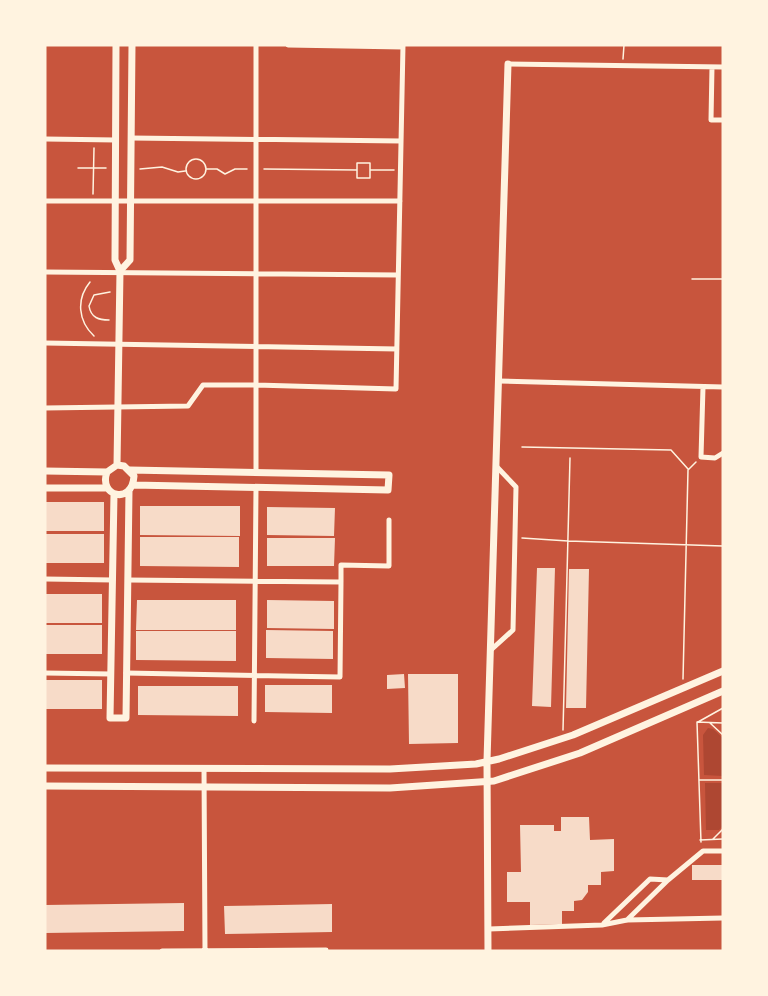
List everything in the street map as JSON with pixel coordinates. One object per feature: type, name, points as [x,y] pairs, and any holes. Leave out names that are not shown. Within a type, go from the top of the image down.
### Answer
[{"type":"street","points":[[116,45],[115,260],[120,271],[117,465]]},
{"type":"street","points":[[120,271],[130,260],[132,45]]},
{"type":"street","points":[[254,721],[256,45]]},
{"type":"street","points":[[45,408],[188,406],[203,385],[396,389],[403,46],[288,45]]},
{"type":"street","points":[[489,951],[487,761],[508,64],[723,67]]},
{"type":"street","points":[[712,67],[711,120],[723,120]]},
{"type":"street","points":[[131,138],[401,141]]},
{"type":"street","points":[[45,139],[116,140]]},
{"type":"street","points":[[45,201],[400,201]]},
{"type":"street","points":[[45,272],[398,275]]},
{"type":"street","points":[[45,343],[397,350]]},
{"type":"street","points":[[500,381],[723,387]]},
{"type":"street","points":[[703,387],[701,457],[715,458],[723,453]]},
{"type":"street","points":[[114,494],[110,718],[126,718],[131,488],[134,476],[124,466],[117,465],[107,472],[104,479],[107,488],[114,494],[121,495],[131,488],[388,490],[389,475],[130,470]]},
{"type":"street","points":[[492,649],[513,630],[516,487],[497,467]]},
{"type":"street","points":[[45,471],[107,472]]},
{"type":"street","points":[[45,488],[107,488]]},
{"type":"street","points":[[126,673],[340,677],[341,565],[389,566],[389,520]]},
{"type":"street","points":[[45,579],[112,580]]},
{"type":"street","points":[[128,580],[341,582]]},
{"type":"street","points":[[45,768],[390,769],[476,764],[563,738],[723,671]]},
{"type":"street","points":[[45,673],[111,674]]},
{"type":"street","points":[[45,786],[390,788],[489,782],[580,753],[723,691]]},
{"type":"street","points":[[204,768],[205,951]]},
{"type":"street","points":[[627,920],[668,880],[703,851],[723,851]]},
{"type":"street","points":[[602,925],[650,879],[668,880]]},
{"type":"street","points":[[489,929],[602,925],[627,920],[723,918]]},
{"type":"street","points":[[162,951],[326,950]]},
{"type":"path","points":[[623,66],[624,45]]},
{"type":"path","points":[[93,201],[95,139]]},
{"type":"path","points":[[196,159],[203,161],[207,169],[204,176],[197,180],[190,177],[186,170],[188,163],[196,159]]},
{"type":"path","points":[[357,163],[370,163],[370,170],[370,178],[357,178],[357,163]]},
{"type":"path","points":[[130,168],[162,167],[178,172],[186,170]]},
{"type":"path","points":[[78,168],[116,168]]},
{"type":"path","points":[[207,169],[217,169],[225,174],[235,169],[357,170]]},
{"type":"path","points":[[370,170],[400,170]]},
{"type":"path","points":[[104,271],[88,284],[81,297],[80,306],[87,329],[96,338],[108,344]]},
{"type":"path","points":[[692,279],[723,279]]},
{"type":"path","points":[[119,321],[97,319],[91,314],[88,306],[91,298],[98,293],[120,291]]},
{"type":"path","points":[[80,306],[88,306]]},
{"type":"path","points":[[522,447],[671,450],[688,470],[683,688]]},
{"type":"path","points":[[688,470],[701,457]]},
{"type":"path","points":[[563,738],[570,458]]},
{"type":"path","points":[[515,537],[723,546]]},
{"type":"path","points":[[697,722],[723,708]]},
{"type":"path","points":[[697,722],[723,723]]},
{"type":"path","points":[[697,722],[700,840],[703,851]]},
{"type":"path","points":[[709,722],[723,735]]},
{"type":"path","points":[[698,780],[723,780]]},
{"type":"path","points":[[713,839],[723,829]]},
{"type":"path","points":[[700,840],[723,839]]},
{"type":"shaded area","points":[[708,728],[713,729],[723,738],[723,776],[704,775],[703,735]]},
{"type":"shaded area","points":[[705,783],[723,783],[723,826],[719,830],[706,830]]},
{"type":"building","points":[[45,502],[104,502],[104,531],[45,531]]},
{"type":"building","points":[[140,506],[240,506],[240,536],[140,535]]},
{"type":"building","points":[[267,507],[335,508],[334,536],[267,535]]},
{"type":"building","points":[[45,534],[104,534],[104,563],[45,563]]},
{"type":"building","points":[[140,537],[239,537],[239,567],[140,566]]},
{"type":"building","points":[[267,538],[335,538],[334,566],[267,566]]},
{"type":"building","points":[[537,568],[555,568],[551,707],[532,706]]},
{"type":"building","points":[[569,569],[589,569],[586,708],[566,708]]},
{"type":"building","points":[[45,594],[102,594],[102,623],[45,623]]},
{"type":"building","points":[[137,600],[236,600],[236,630],[136,630]]},
{"type":"building","points":[[267,600],[334,601],[334,629],[267,628]]},
{"type":"building","points":[[45,625],[102,625],[102,654],[45,654]]},
{"type":"building","points":[[266,630],[333,631],[333,659],[266,658]]},
{"type":"building","points":[[136,631],[236,631],[236,661],[136,660]]},
{"type":"building","points":[[404,674],[405,688],[387,689],[387,675]]},
{"type":"building","points":[[408,674],[458,674],[458,743],[409,744]]},
{"type":"building","points":[[45,680],[102,680],[102,709],[45,709]]},
{"type":"building","points":[[265,685],[332,685],[332,713],[265,712]]},
{"type":"building","points":[[138,686],[238,686],[238,716],[138,715]]},
{"type":"building","points":[[561,817],[589,817],[590,840],[614,839],[614,871],[601,872],[601,885],[588,885],[588,892],[582,900],[574,901],[574,911],[562,911],[562,924],[530,925],[530,902],[507,902],[507,872],[521,872],[520,825],[554,825],[554,831],[561,831]]},
{"type":"building","points":[[692,865],[723,865],[723,880],[692,880]]},
{"type":"building","points":[[184,903],[184,931],[45,933],[45,905]]},
{"type":"building","points":[[332,904],[332,932],[225,934],[224,906]]}]
